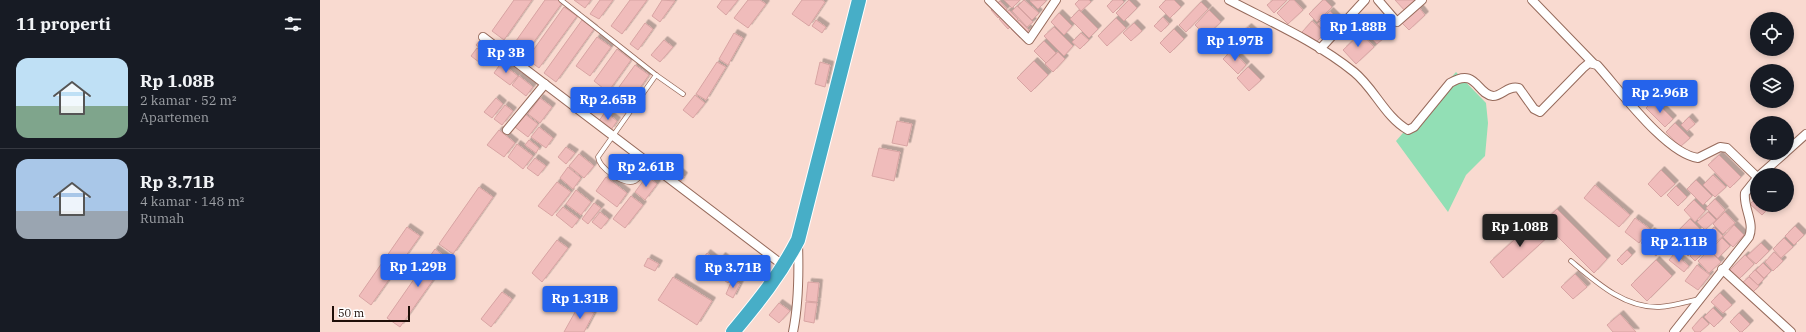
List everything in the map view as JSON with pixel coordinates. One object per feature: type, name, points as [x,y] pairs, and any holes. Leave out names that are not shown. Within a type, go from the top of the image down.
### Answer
[{"type":"highway","points":[[733,332],[770,287],[784,266],[798,240],[859,0]]},
{"type":"street","points":[[989,0],[1029,40],[1056,0]]},
{"type":"street","points":[[1229,0],[1320,49],[1360,78],[1397,123],[1408,130],[1414,127],[1450,83],[1456,79],[1466,78],[1472,80],[1492,96],[1508,89],[1515,87],[1519,88],[1534,109],[1540,112],[1583,68],[1589,63],[1593,63]]},
{"type":"street","points":[[1320,49],[1365,0]]},
{"type":"street","points":[[1378,0],[1397,22],[1422,0]]},
{"type":"street","points":[[1532,0],[1593,63],[1597,65],[1648,123],[1682,154],[1698,158],[1720,147],[1727,148],[1750,171]]},
{"type":"street","points":[[483,37],[784,266]]},
{"type":"street","points":[[506,130],[545,84]]},
{"type":"street","points":[[1794,145],[1806,134]]},
{"type":"street","points":[[1768,168],[1776,160]]},
{"type":"street","points":[[1674,332],[1722,269],[1749,237],[1751,230],[1744,198],[1746,189],[1750,185]]},
{"type":"street","points":[[793,332],[797,312],[799,286],[798,240]]},
{"type":"street","points":[[1722,269],[1791,332]]},
{"type":"lane","points":[[561,0],[656,75],[683,94]]},
{"type":"lane","points":[[650,164],[640,177],[629,182],[624,181],[602,167],[598,157],[656,75]]},
{"type":"lane","points":[[1571,260],[1596,282],[1622,299],[1658,307],[1677,305],[1701,298]]},
{"type":"green space","points":[[1456,72],[1486,103],[1488,123],[1485,156],[1466,175],[1448,212],[1396,141]]},
{"type":"building","points":[[514,0],[532,0],[504,40],[492,31]]},
{"type":"building","points":[[545,0],[558,0],[562,3],[523,57],[511,48]]},
{"type":"building","points":[[574,0],[591,0],[585,8]]},
{"type":"building","points":[[600,0],[613,0],[599,19],[590,14]]},
{"type":"building","points":[[630,0],[647,0],[622,34],[611,26]]},
{"type":"building","points":[[662,0],[675,1],[660,22],[652,16]]},
{"type":"building","points":[[722,0],[738,0],[726,15],[717,7]]},
{"type":"building","points":[[748,0],[760,0],[766,4],[748,28],[734,18]]},
{"type":"building","points":[[802,0],[822,0],[825,2],[809,26],[792,14]]},
{"type":"building","points":[[1004,0],[1020,0],[1012,8]]},
{"type":"building","points":[[1024,0],[1039,13],[1032,20],[1018,6]]},
{"type":"building","points":[[1079,0],[1089,0],[1091,2],[1081,11],[1075,4]]},
{"type":"building","points":[[1113,0],[1122,0],[1124,2],[1113,13],[1107,6]]},
{"type":"building","points":[[1129,0],[1137,8],[1124,21],[1116,13]]},
{"type":"building","points":[[1166,0],[1174,0],[1181,7],[1170,18],[1159,7]]},
{"type":"building","points":[[1273,0],[1287,0],[1274,13],[1267,5]]},
{"type":"building","points":[[1290,0],[1294,0],[1303,10],[1288,24],[1277,13]]},
{"type":"building","points":[[1323,0],[1325,0],[1332,7],[1317,22],[1309,14]]},
{"type":"building","points":[[1395,0],[1414,0],[1417,4],[1407,13]]},
{"type":"building","points":[[1000,1],[1007,9],[998,18],[991,10]]},
{"type":"building","points":[[1030,1],[1046,1],[1038,9]]},
{"type":"building","points":[[1201,2],[1208,9],[1186,32],[1179,25]]},
{"type":"building","points":[[1417,5],[1425,15],[1409,30],[1400,21]]},
{"type":"building","points":[[1017,6],[1033,22],[1027,27],[1012,11]]},
{"type":"building","points":[[564,7],[577,16],[539,68],[527,59]]},
{"type":"building","points":[[1009,10],[1018,19],[1008,29],[999,19]]},
{"type":"building","points":[[1079,10],[1098,29],[1089,38],[1070,19]]},
{"type":"building","points":[[1209,10],[1221,22],[1206,36],[1195,25]]},
{"type":"building","points":[[1330,11],[1339,20],[1326,33],[1317,24]]},
{"type":"building","points":[[1059,13],[1072,26],[1064,35],[1051,22]]},
{"type":"building","points":[[1163,17],[1169,24],[1161,32],[1154,26]]},
{"type":"building","points":[[1116,18],[1126,28],[1107,46],[1098,36]]},
{"type":"building","points":[[582,20],[594,29],[556,82],[544,73]]},
{"type":"building","points":[[816,20],[826,27],[822,33],[812,26]]},
{"type":"building","points":[[1019,20],[1029,30],[1020,38],[1011,29]]},
{"type":"building","points":[[1312,21],[1325,33],[1314,44],[1302,32]]},
{"type":"building","points":[[645,23],[653,29],[638,50],[630,44]]},
{"type":"building","points":[[1134,23],[1142,31],[1131,41],[1123,33]]},
{"type":"building","points":[[1373,26],[1384,38],[1377,44],[1366,33]]},
{"type":"building","points":[[1054,27],[1073,46],[1064,56],[1044,36]]},
{"type":"building","points":[[1248,27],[1258,36],[1248,46],[1238,36]]},
{"type":"building","points":[[1174,29],[1184,39],[1170,53],[1160,43]]},
{"type":"building","points":[[734,33],[743,38],[728,65],[719,59]]},
{"type":"building","points":[[1081,33],[1089,40],[1080,49],[1072,42]]},
{"type":"building","points":[[1361,33],[1374,47],[1356,64],[1343,50]]},
{"type":"building","points":[[597,37],[611,47],[590,76],[576,66]]},
{"type":"building","points":[[482,38],[496,49],[490,56],[476,45]]},
{"type":"building","points":[[664,40],[673,47],[660,62],[651,55]]},
{"type":"building","points":[[1044,41],[1056,53],[1046,63],[1034,51]]},
{"type":"building","points":[[477,48],[490,59],[484,66],[471,56]]},
{"type":"building","points":[[617,49],[631,60],[608,92],[594,81]]},
{"type":"building","points":[[1232,50],[1246,65],[1238,74],[1223,59]]},
{"type":"building","points":[[1058,52],[1065,59],[1053,72],[1045,64]]},
{"type":"building","points":[[1034,61],[1048,75],[1031,92],[1017,78]]},
{"type":"building","points":[[717,62],[726,67],[706,100],[696,94]]},
{"type":"building","points":[[820,62],[830,65],[825,87],[815,84]]},
{"type":"building","points":[[501,63],[518,76],[510,85],[494,73]]},
{"type":"building","points":[[635,65],[649,75],[626,108],[611,98]]},
{"type":"building","points":[[1248,67],[1261,80],[1249,91],[1237,78]]},
{"type":"building","points":[[519,76],[533,87],[526,96],[512,85]]},
{"type":"building","points":[[695,95],[705,103],[693,118],[683,110]]},
{"type":"building","points":[[496,98],[503,104],[492,118],[484,112]]},
{"type":"building","points":[[540,98],[552,107],[540,123],[528,114]]},
{"type":"building","points":[[1654,100],[1673,119],[1665,127],[1646,108]]},
{"type":"building","points":[[505,105],[513,111],[502,125],[494,119]]},
{"type":"building","points":[[605,112],[617,121],[611,130],[599,121]]},
{"type":"building","points":[[525,114],[538,124],[528,137],[515,127]]},
{"type":"building","points":[[1689,117],[1695,124],[1687,131],[1681,125]]},
{"type":"building","points":[[897,121],[912,124],[907,146],[892,143]]},
{"type":"building","points":[[1675,123],[1690,138],[1680,147],[1666,132]]},
{"type":"building","points":[[539,127],[553,138],[546,148],[531,137]]},
{"type":"building","points":[[499,130],[515,143],[504,157],[487,145]]},
{"type":"building","points":[[529,140],[539,148],[536,153],[525,145]]},
{"type":"building","points":[[517,144],[533,156],[523,169],[508,157]]},
{"type":"building","points":[[566,147],[575,153],[566,164],[558,157]]},
{"type":"building","points":[[879,148],[900,152],[894,181],[872,176]]},
{"type":"building","points":[[579,154],[594,166],[584,178],[569,166]]},
{"type":"building","points":[[1719,155],[1741,177],[1730,188],[1708,165]]},
{"type":"building","points":[[535,158],[546,166],[538,176],[527,168]]},
{"type":"building","points":[[568,167],[581,178],[573,189],[560,178]]},
{"type":"building","points":[[673,167],[684,176],[680,182],[669,173]]},
{"type":"building","points":[[1661,170],[1675,184],[1661,197],[1648,184]]},
{"type":"building","points":[[1713,175],[1726,187],[1715,197],[1703,185]]},
{"type":"building","points":[[647,176],[657,184],[645,200],[635,192]]},
{"type":"building","points":[[606,177],[627,193],[617,207],[596,191]]},
{"type":"building","points":[[1696,180],[1712,196],[1703,205],[1687,189]]},
{"type":"building","points":[[557,182],[571,192],[552,216],[538,206]]},
{"type":"building","points":[[1595,185],[1630,215],[1619,227],[1584,198]]},
{"type":"building","points":[[1676,186],[1687,197],[1678,206],[1667,195]]},
{"type":"building","points":[[479,187],[493,197],[453,254],[439,244]]},
{"type":"building","points":[[576,190],[591,202],[581,215],[566,204]]},
{"type":"building","points":[[631,196],[643,205],[625,228],[613,219]]},
{"type":"building","points":[[1715,199],[1725,210],[1717,219],[1706,208]]},
{"type":"building","points":[[1694,200],[1705,211],[1695,222],[1684,210]]},
{"type":"building","points":[[594,203],[601,208],[588,224],[582,219]]},
{"type":"building","points":[[563,207],[579,219],[572,228],[556,215]]},
{"type":"building","points":[[1557,209],[1607,259],[1594,273],[1543,222]]},
{"type":"building","points":[[600,212],[609,219],[601,229],[592,222]]},
{"type":"building","points":[[1708,212],[1716,220],[1705,230],[1697,222]]},
{"type":"building","points":[[1725,212],[1735,223],[1723,234],[1713,224]]},
{"type":"building","points":[[1635,218],[1650,229],[1639,243],[1625,232]]},
{"type":"building","points":[[1537,219],[1551,234],[1503,278],[1490,262]]},
{"type":"building","points":[[1690,219],[1700,229],[1683,246],[1673,236]]},
{"type":"building","points":[[1734,225],[1744,235],[1733,247],[1723,237]]},
{"type":"building","points":[[1795,226],[1804,235],[1794,245],[1785,236]]},
{"type":"building","points":[[407,227],[420,236],[371,305],[359,296]]},
{"type":"building","points":[[1714,227],[1723,236],[1715,243],[1707,235]]},
{"type":"building","points":[[1651,231],[1666,243],[1656,256],[1641,243]]},
{"type":"building","points":[[1722,238],[1730,246],[1718,258],[1710,250]]},
{"type":"building","points":[[1784,238],[1793,247],[1781,258],[1773,249]]},
{"type":"building","points":[[1692,239],[1698,246],[1688,256],[1682,249]]},
{"type":"building","points":[[557,240],[568,248],[542,282],[532,273]]},
{"type":"building","points":[[1761,243],[1769,251],[1756,264],[1747,256]]},
{"type":"building","points":[[1700,246],[1705,251],[1695,261],[1690,256]]},
{"type":"building","points":[[435,249],[448,259],[400,327],[387,318]]},
{"type":"building","points":[[1627,250],[1632,255],[1622,265],[1617,260]]},
{"type":"building","points":[[1709,250],[1721,262],[1709,273],[1698,261]]},
{"type":"building","points":[[1774,252],[1783,261],[1773,271],[1765,262]]},
{"type":"building","points":[[707,253],[717,261],[708,274],[697,267]]},
{"type":"building","points":[[1674,254],[1689,266],[1684,272],[1669,260]]},
{"type":"building","points":[[1745,255],[1754,264],[1738,280],[1729,271]]},
{"type":"building","points":[[722,256],[738,269],[728,283],[711,271]]},
{"type":"building","points":[[648,258],[659,264],[655,271],[644,266]]},
{"type":"building","points":[[1656,260],[1672,276],[1647,301],[1631,285]]},
{"type":"building","points":[[1763,263],[1771,271],[1764,278],[1756,270]]},
{"type":"building","points":[[1697,265],[1710,275],[1698,290],[1685,281]]},
{"type":"building","points":[[1755,270],[1764,279],[1758,285],[1749,276]]},
{"type":"building","points":[[1575,274],[1587,287],[1573,299],[1561,287]]},
{"type":"building","points":[[673,277],[712,301],[697,325],[658,300]]},
{"type":"building","points":[[1749,277],[1759,286],[1752,293],[1742,283]]},
{"type":"building","points":[[732,280],[740,284],[733,298],[726,294]]},
{"type":"building","points":[[808,282],[819,283],[817,302],[806,301]]},
{"type":"building","points":[[502,292],[512,299],[491,327],[481,319]]},
{"type":"building","points":[[1720,293],[1732,305],[1723,313],[1711,302]]},
{"type":"building","points":[[806,302],[817,303],[814,323],[804,321]]},
{"type":"building","points":[[779,303],[790,311],[779,323],[769,315]]},
{"type":"building","points":[[579,305],[594,313],[584,332],[564,332]]},
{"type":"building","points":[[1713,308],[1723,318],[1714,327],[1704,317]]},
{"type":"building","points":[[1739,313],[1750,324],[1742,332],[1740,332],[1730,322]]},
{"type":"building","points":[[1620,314],[1636,332],[1613,332],[1607,325]]},
{"type":"building","points":[[1702,317],[1709,324],[1700,332],[1695,332],[1692,328]]}]
